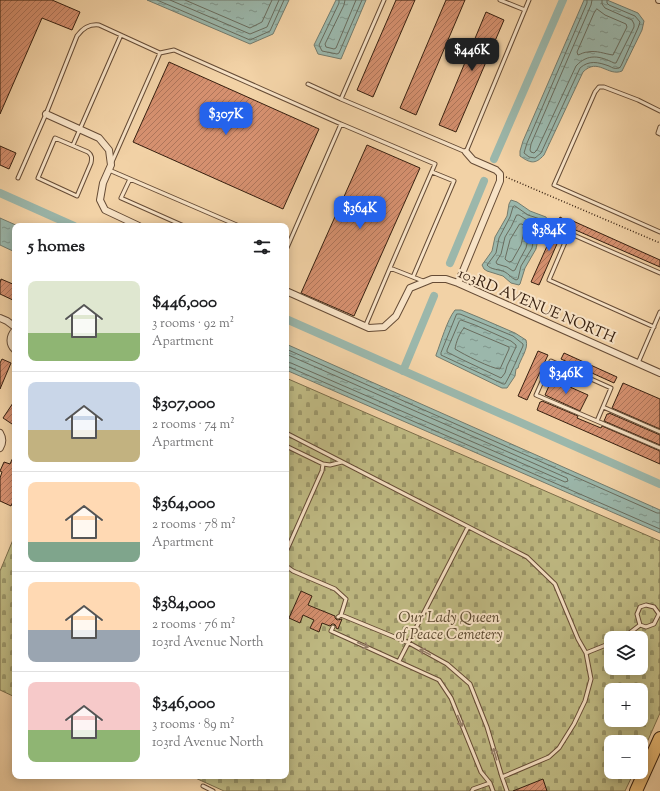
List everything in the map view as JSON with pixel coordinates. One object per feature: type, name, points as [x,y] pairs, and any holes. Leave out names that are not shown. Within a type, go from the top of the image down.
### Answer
[{"type":"highway","points":[[636,791],[660,738]]},
{"type":"street","points":[[46,114],[99,138],[109,150],[110,167],[103,183],[100,200],[105,210],[133,223]]},
{"type":"street","points":[[458,283],[500,181],[500,174],[496,170],[473,160],[466,152]]},
{"type":"street","name":"103RD AVENUE NORTH","points":[[289,293],[365,327],[384,327],[396,316],[410,288],[432,279],[446,279],[660,373]]},
{"type":"street","points":[[0,318],[7,321],[12,326]]},
{"type":"street","points":[[12,333],[10,338],[12,346]]},
{"type":"street","points":[[0,433],[3,440],[0,448]]},
{"type":"lane","points":[[341,98],[384,0]]},
{"type":"lane","points":[[500,0],[525,10]]},
{"type":"lane","points":[[308,84],[466,152],[529,0]]},
{"type":"lane","points":[[18,178],[46,114],[77,36],[81,31],[86,27],[100,25],[160,53],[174,50],[341,124],[436,164],[365,327]]},
{"type":"lane","points":[[73,145],[79,128],[121,35]]},
{"type":"lane","points":[[160,53],[110,167],[130,179],[232,223]]},
{"type":"lane","points":[[660,111],[604,87],[599,87],[595,92],[554,185],[660,232]]},
{"type":"lane","points":[[289,241],[341,124]]},
{"type":"lane","points":[[660,127],[658,133],[660,134]]},
{"type":"lane","points":[[55,138],[73,145],[90,153],[92,158],[77,196],[38,178],[55,138]]},
{"type":"lane","points":[[413,277],[454,181],[432,172]]},
{"type":"lane","points":[[130,179],[121,198],[177,223]]},
{"type":"lane","points":[[654,326],[549,280],[570,233],[660,273]]},
{"type":"lane","points":[[390,268],[425,282]]},
{"type":"lane","points":[[638,363],[660,312]]},
{"type":"lane","points":[[597,421],[611,388],[551,361],[536,395],[660,448]]},
{"type":"lane","points":[[603,407],[660,432]]},
{"type":"lane","points":[[289,436],[527,557],[555,584],[578,639],[586,653],[591,679],[586,700],[574,724],[559,748],[550,757],[502,777]]},
{"type":"lane","points":[[289,447],[323,464],[330,465],[342,462]]},
{"type":"lane","points":[[289,545],[322,471],[323,464]]},
{"type":"lane","points":[[399,662],[468,527]]},
{"type":"lane","points":[[289,568],[334,589],[346,599],[340,616],[408,643],[447,664],[470,684],[487,727],[507,791]]},
{"type":"lane","points":[[646,605],[654,607],[659,614],[654,624],[646,627],[640,625],[637,614],[640,607],[646,605]]},
{"type":"lane","points":[[632,631],[640,625]]},
{"type":"lane","points":[[333,627],[331,632],[439,680],[451,698],[481,772],[490,783],[493,791]]},
{"type":"lane","points":[[586,653],[604,646]]},
{"type":"lane","points":[[472,791],[473,789],[490,783]]},
{"type":"lane","points":[[203,786],[213,791]]},
{"type":"path","points":[[500,174],[660,243]]},
{"type":"green space","name":"Our Lady Queen of Peace Cemetery","points":[[289,379],[660,541],[660,713],[648,740],[648,735],[604,735],[604,779],[631,779],[625,791],[224,791],[198,779],[289,779]]},
{"type":"green space","points":[[12,542],[12,696],[0,690],[0,571]]},
{"type":"water","points":[[147,0],[289,0],[273,34],[250,44]]},
{"type":"water","points":[[336,0],[366,0],[341,59],[318,54],[314,45]]},
{"type":"water","points":[[584,0],[607,0],[638,13],[644,21],[642,30],[622,71],[612,72],[593,66],[583,72],[544,155],[535,162],[532,162],[520,156],[523,141]]},
{"type":"water","points":[[511,200],[517,202],[530,211],[546,217],[547,219],[539,234],[536,249],[525,268],[519,285],[511,283],[503,276],[487,271],[482,265],[492,251],[495,237],[507,216]]},
{"type":"water","points":[[0,218],[12,223],[12,251],[0,245]]},
{"type":"water","points":[[455,310],[461,310],[478,317],[515,333],[526,340],[526,347],[518,368],[516,369],[515,376],[507,388],[502,388],[436,356],[447,325]]},
{"type":"water","points":[[289,345],[660,510],[660,533],[289,371]]},
{"type":"building","points":[[0,0],[52,0],[80,12],[72,30],[42,18],[0,114]]},
{"type":"building","points":[[396,0],[415,0],[373,97],[357,90]]},
{"type":"building","points":[[446,0],[465,0],[416,115],[400,108]]},
{"type":"building","points":[[486,12],[504,20],[456,132],[439,125]]},
{"type":"building","points":[[169,62],[319,129],[283,209],[133,142]]},
{"type":"building","points":[[367,145],[420,168],[354,316],[301,293]]},
{"type":"building","points":[[0,146],[16,153],[9,169],[0,165]]},
{"type":"building","points":[[560,217],[567,221],[539,285],[531,282]]},
{"type":"building","points":[[573,221],[660,260],[660,267],[571,228]]},
{"type":"building","points":[[1,279],[12,284],[12,300],[0,294]]},
{"type":"building","points":[[538,351],[548,355],[527,400],[518,396]]},
{"type":"building","points":[[564,353],[617,377],[614,383],[561,359]]},
{"type":"building","points":[[2,359],[11,363],[0,389],[0,363]]},
{"type":"building","points":[[552,379],[588,395],[580,411],[545,395]]},
{"type":"building","points":[[623,383],[660,399],[660,429],[612,408]]},
{"type":"building","points":[[542,401],[578,416],[577,418],[601,428],[602,426],[660,451],[660,464],[537,410],[540,402]]},
{"type":"building","points":[[12,404],[12,424],[3,418]]},
{"type":"building","points":[[609,413],[660,435],[660,445],[604,421]]},
{"type":"building","points":[[12,460],[11,506],[0,501],[0,478],[2,472],[0,471],[4,462],[10,464]]},
{"type":"building","points":[[301,591],[312,596],[308,605],[335,616],[337,620],[342,619],[338,629],[334,624],[330,626],[322,623],[319,632],[310,628],[314,620],[303,615],[300,623],[289,618]]},
{"type":"building","points":[[543,779],[547,791],[513,791]]},
{"type":"waterway","points":[[494,159],[563,0]]},
{"type":"waterway","points":[[450,263],[484,181]]},
{"type":"waterway","points":[[0,193],[67,223]]},
{"type":"waterway","points":[[403,371],[434,296]]},
{"type":"waterway","points":[[289,320],[660,484]]}]
